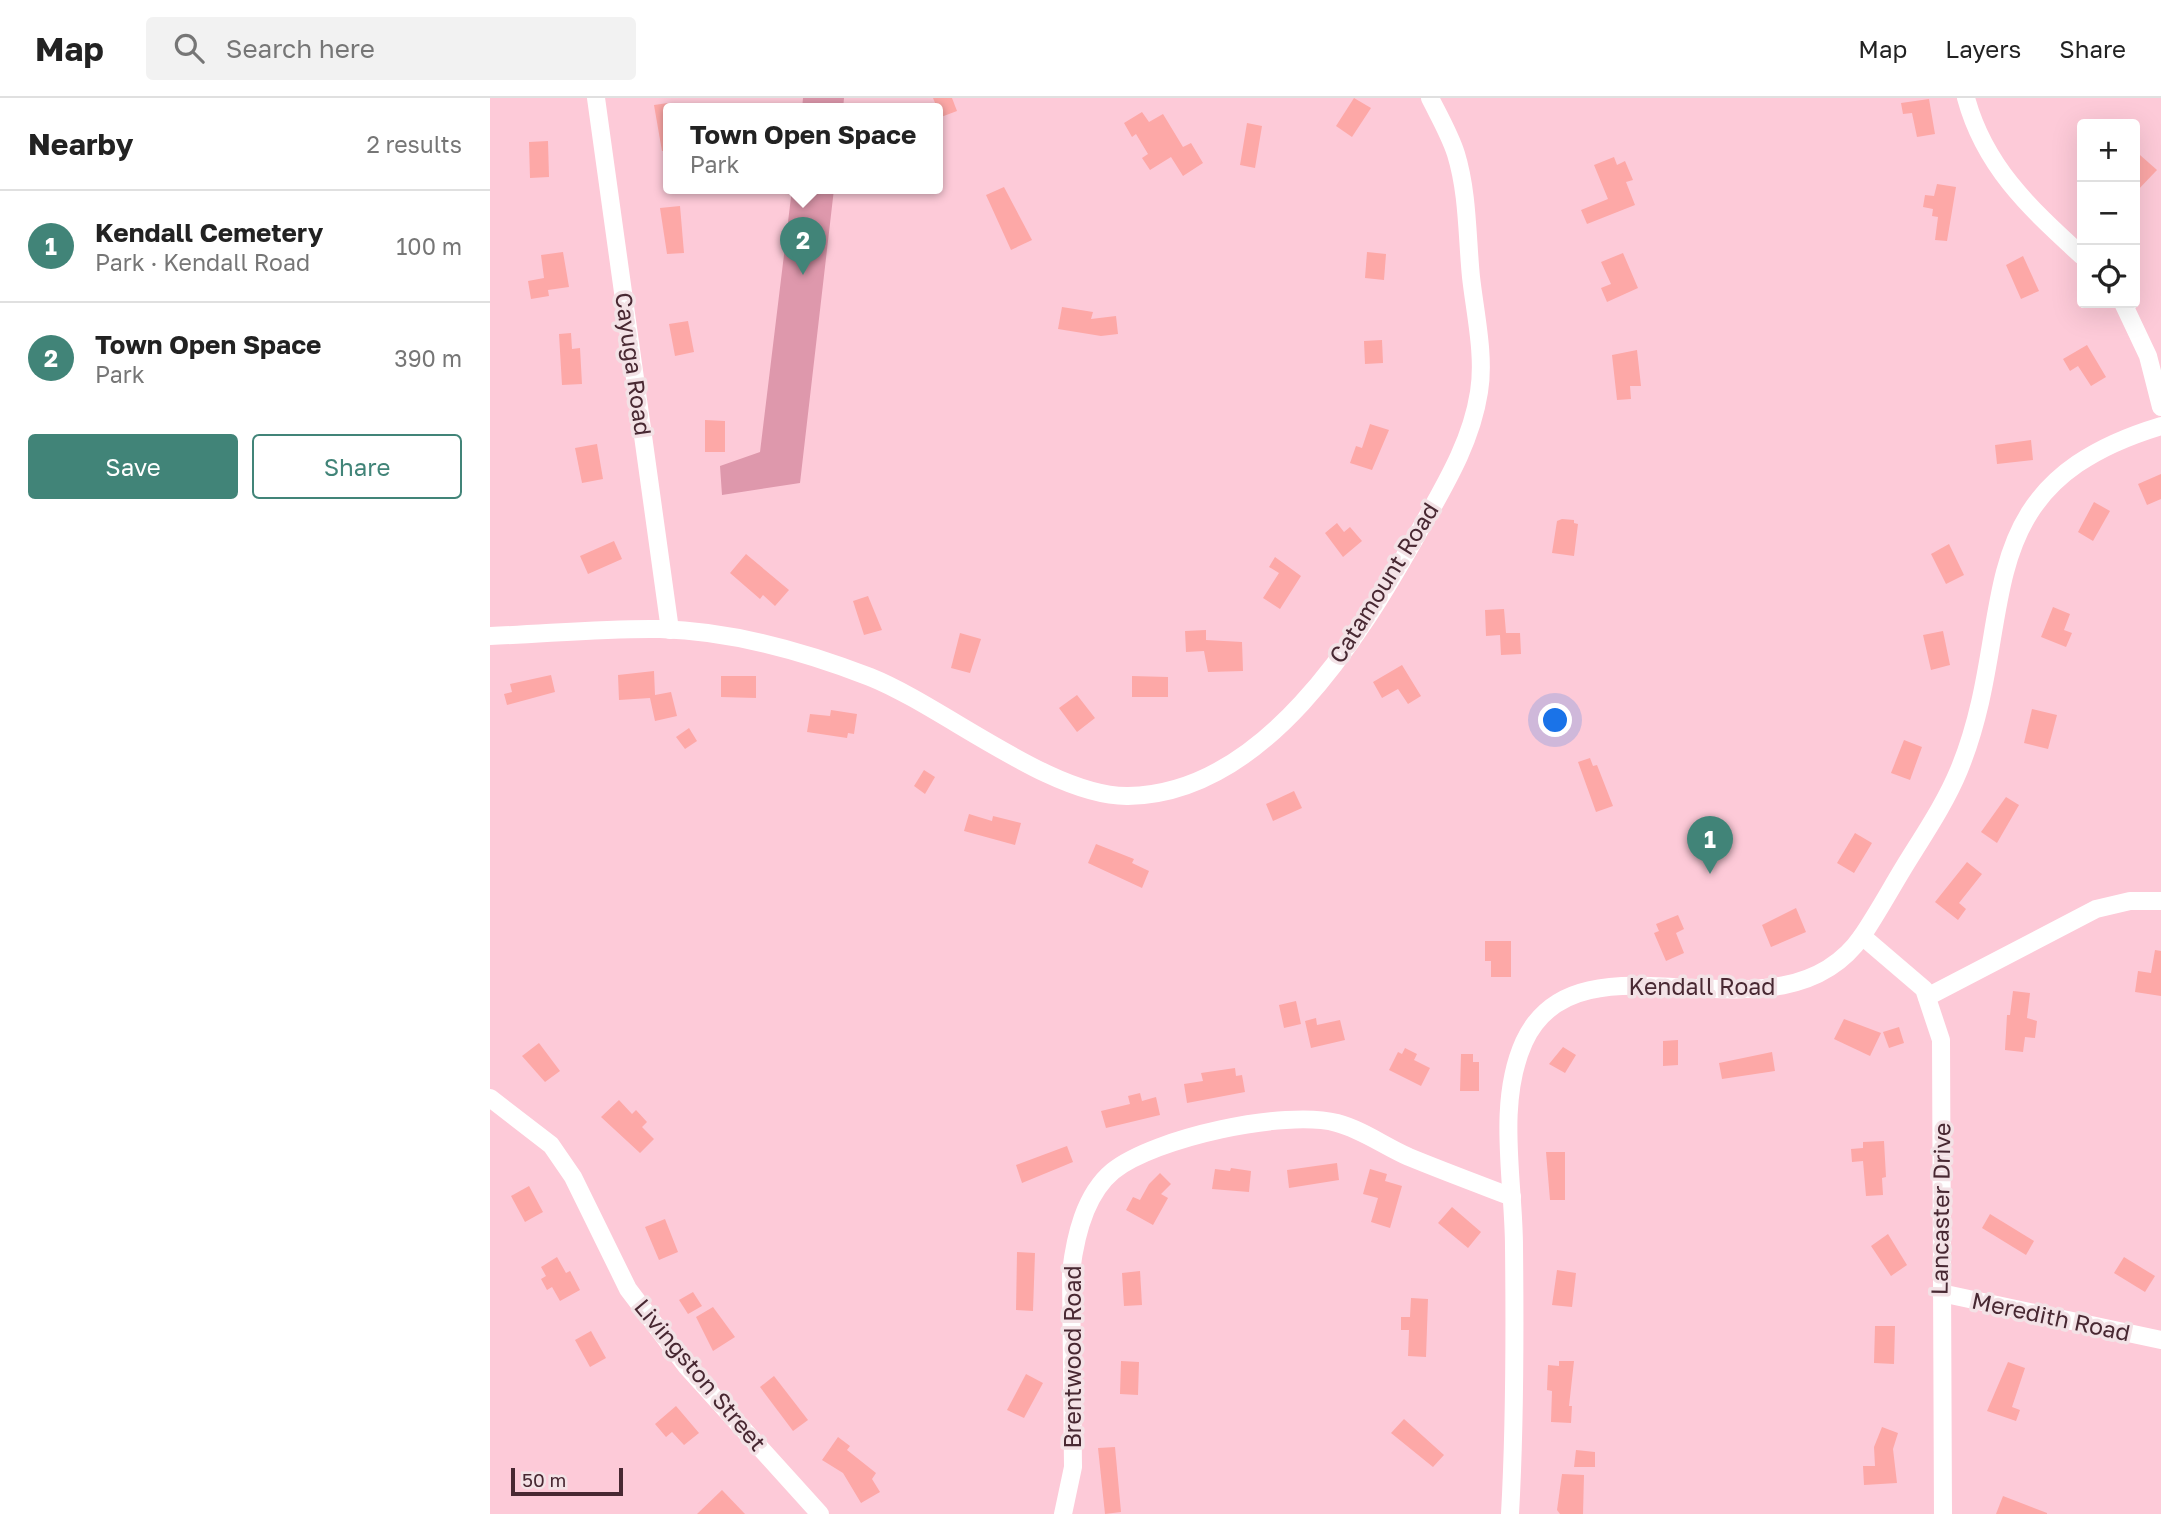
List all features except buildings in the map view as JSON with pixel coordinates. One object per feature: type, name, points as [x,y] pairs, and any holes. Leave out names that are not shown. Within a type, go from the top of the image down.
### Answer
[{"type":"street","name":"Cayuga Road","points":[[596,98],[670,630]]},
{"type":"street","name":"Catamount Road","points":[[490,636],[670,630],[728,636],[826,660],[876,679],[1065,780],[1101,792],[1127,796],[1191,785],[1234,762],[1289,716],[1331,668],[1363,624],[1456,464],[1473,420],[1480,388],[1479,360],[1463,193],[1457,156],[1430,98]]},
{"type":"street","points":[[1966,98],[1993,162],[2020,198],[2077,251]]},
{"type":"street","points":[[2125,308],[2148,356],[2161,407]]},
{"type":"street","name":"Kendall Road","points":[[1510,1514],[1514,1407],[1509,1126],[1513,1080],[1523,1044],[1536,1019],[1556,1001],[1577,992],[1610,988],[1766,989],[1795,985],[1816,978],[1835,966],[1862,936],[1937,815],[1959,769],[1979,700],[1997,600],[2012,548],[2025,517],[2050,485],[2088,456],[2133,435],[2161,426]]},
{"type":"street","points":[[1927,996],[2096,909],[2130,901],[2161,901]]},
{"type":"street","name":"Lancaster Drive","points":[[1862,936],[1903,968],[1927,996],[1941,1040],[1943,1514]]},
{"type":"street","name":"Livingston Street","points":[[490,1098],[551,1145],[573,1177],[636,1300],[687,1367],[820,1514]]},
{"type":"street","name":"Brentwood Road","points":[[1063,1514],[1073,1467],[1071,1272],[1074,1244],[1086,1211],[1113,1171],[1146,1154],[1208,1134],[1270,1119],[1305,1117],[1336,1123],[1369,1135],[1406,1155],[1512,1197]]},
{"type":"street","name":"Meredith Road","points":[[1941,1293],[2161,1340]]},
{"type":"shaded area","points":[[803,98],[844,98],[844,103],[803,103]]},
{"type":"shaded area","points":[[791,194],[833,194],[800,483],[722,495],[720,466],[760,452]]},
{"type":"place","name":"Town Open Space","points":[[803,275]]},
{"type":"place","name":"Kendall Cemetery","points":[[1710,874]]}]
